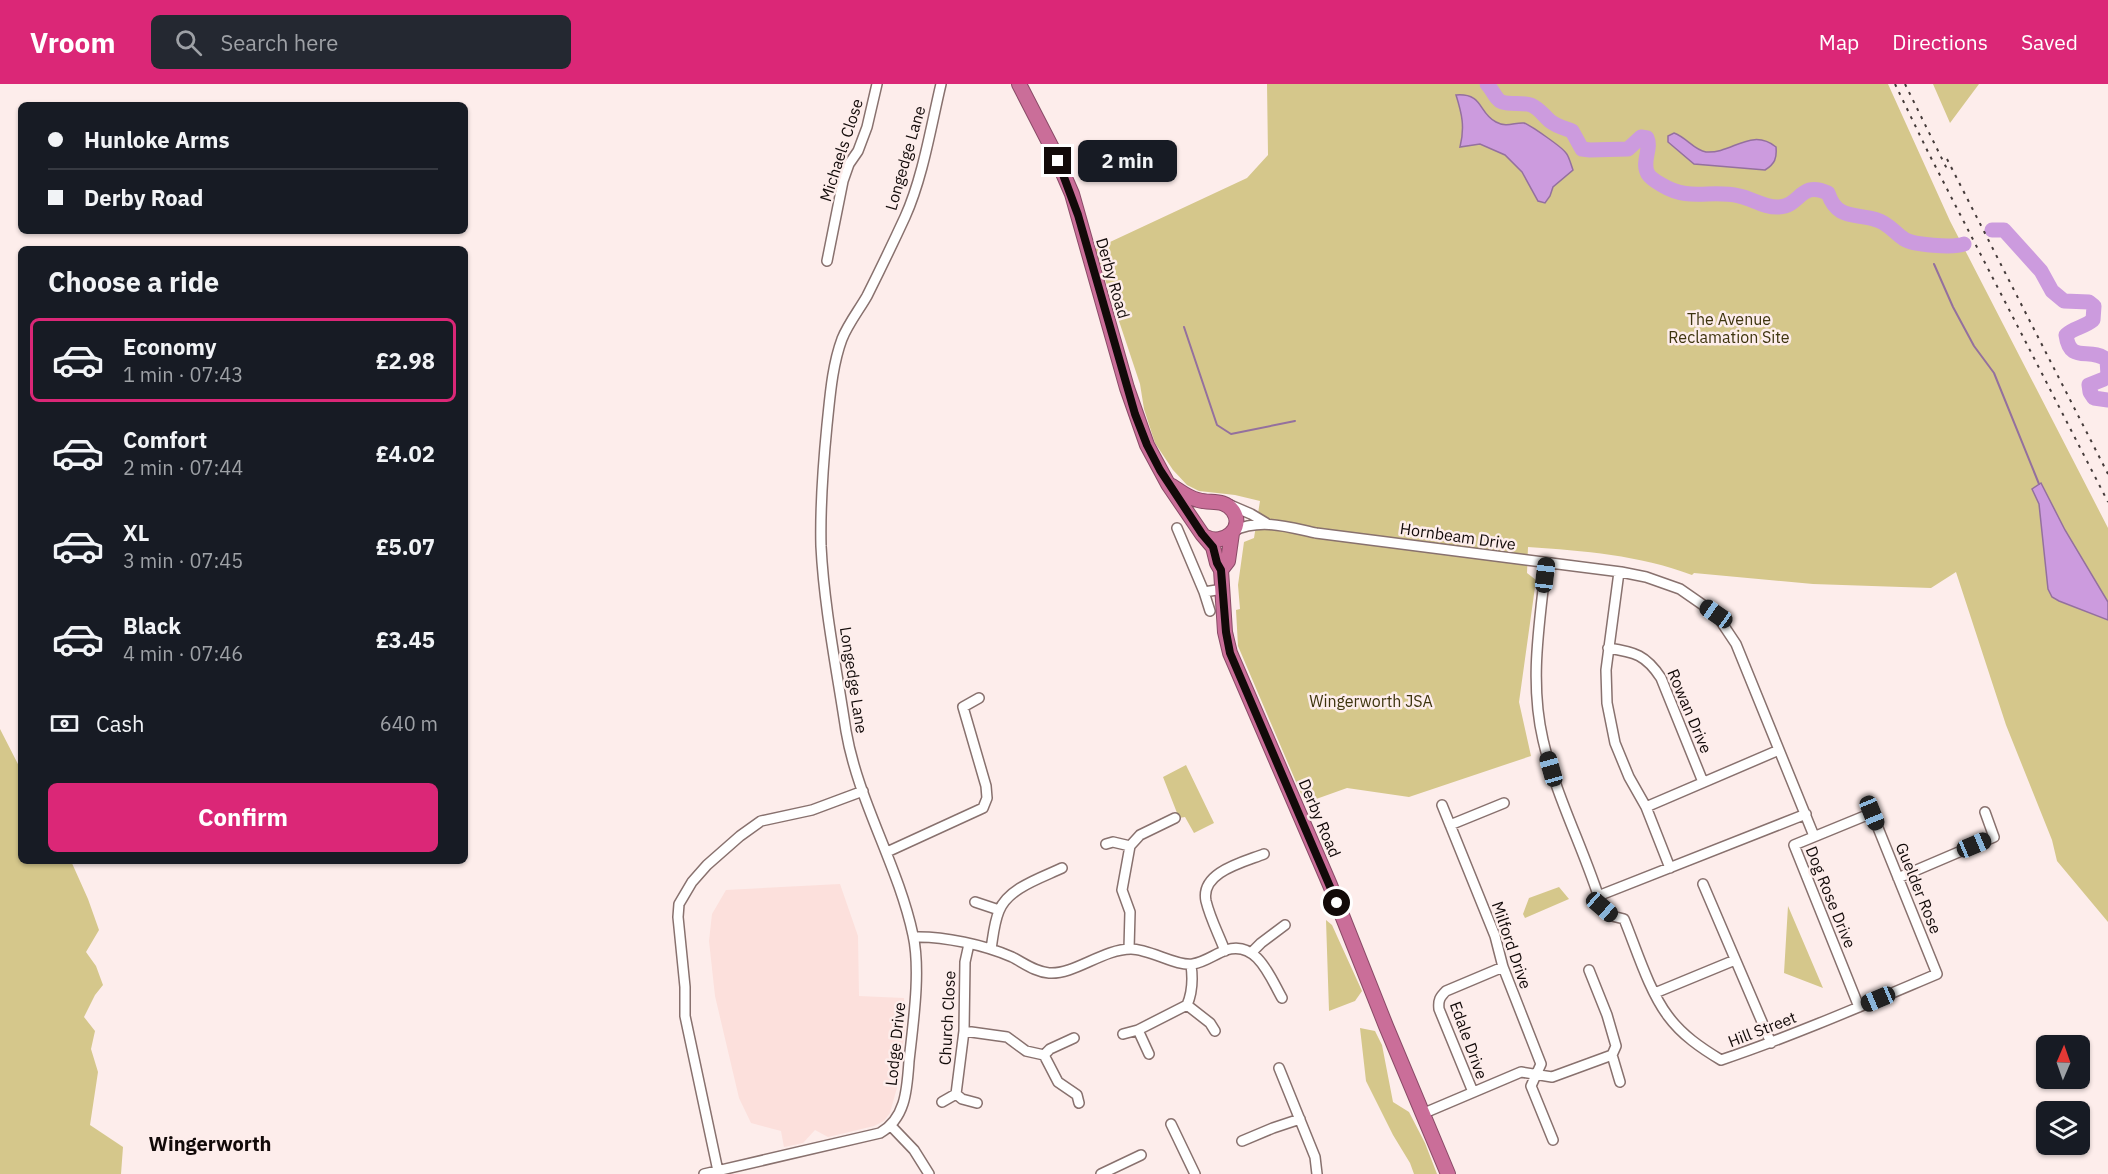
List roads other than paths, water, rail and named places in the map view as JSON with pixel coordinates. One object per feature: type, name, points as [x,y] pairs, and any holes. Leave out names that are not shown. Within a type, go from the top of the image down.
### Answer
[{"type":"highway","name":"Derby Road","points":[[1019,84],[1053,150],[1072,194],[1135,414],[1147,445],[1168,484],[1213,547],[1221,570],[1230,653],[1330,885],[1448,1174]]},
{"type":"highway","points":[[1168,484],[1191,498],[1228,505],[1235,515],[1236,522],[1233,532],[1217,541],[1202,532],[1197,521],[1199,512],[1207,503],[1212,502]]},
{"type":"highway","name":"Derby Road","points":[[1221,570],[1228,561],[1233,532]]},
{"type":"street","name":"Michaels Close","points":[[827,261],[843,181],[867,127],[877,84]]},
{"type":"street","name":"Longedge Lane","points":[[863,791],[847,736],[830,625],[821,548],[821,479],[834,371],[842,339],[867,296],[907,214],[925,154],[941,84]]},
{"type":"street","name":"Hornbeam Drive","points":[[1228,505],[1266,523]]},
{"type":"street","name":"Hornbeam Drive","points":[[1233,532],[1244,526],[1266,523],[1316,533],[1619,572],[1646,577],[1680,589],[1716,614],[1736,644],[1814,836]]},
{"type":"street","points":[[1176,528],[1210,611]]},
{"type":"street","name":"Hill Street","points":[[1546,563],[1536,650],[1538,710],[1542,739],[1602,907],[1612,916],[1624,919],[1655,993],[1668,1016],[1695,1044],[1721,1060],[1771,1043],[1937,974]]},
{"type":"street","points":[[1619,572],[1608,648],[1607,703],[1615,743],[1629,777],[1646,807],[1670,868]]},
{"type":"street","points":[[1204,592],[1223,589]]},
{"type":"street","name":"Rowan Drive","points":[[1608,648],[1641,655],[1652,663],[1661,678],[1703,782]]},
{"type":"street","points":[[887,852],[983,808],[986,803],[986,786],[963,707],[979,698]]},
{"type":"street","points":[[1646,807],[1779,750]]},
{"type":"street","name":"Lodge Drive","points":[[863,791],[887,852],[914,937],[916,975],[908,1079],[902,1111],[892,1127]]},
{"type":"street","points":[[718,1171],[685,1016],[679,904],[692,882],[707,866],[740,836],[761,821],[812,810],[863,791]]},
{"type":"street","points":[[1450,825],[1504,803]]},
{"type":"street","name":"Milford Drive","points":[[1442,805],[1495,936],[1503,967],[1541,1064],[1538,1075],[1531,1086],[1552,1140]]},
{"type":"street","points":[[1898,878],[1994,837],[1985,812]]},
{"type":"street","name":"Guelder Rose","points":[[1872,813],[1937,974]]},
{"type":"street","name":"Dog Rose Drive","points":[[1859,1007],[1794,845],[1872,813]]},
{"type":"street","points":[[1598,896],[1806,814]]},
{"type":"street","points":[[1129,949],[1130,912],[1122,890],[1130,846],[1140,835],[1175,818]]},
{"type":"street","points":[[1106,844],[1113,842],[1130,846]]},
{"type":"street","points":[[1225,951],[1206,902],[1207,890],[1214,878],[1224,871],[1264,854]]},
{"type":"street","points":[[991,949],[999,910],[1006,899],[1016,891],[1062,868]]},
{"type":"street","points":[[1703,884],[1771,1043]]},
{"type":"street","points":[[975,902],[999,910]]},
{"type":"street","points":[[1252,952],[1285,925]]},
{"type":"street","points":[[914,937],[927,936],[991,949],[1047,973],[1058,973],[1105,954],[1129,949],[1142,950],[1191,965],[1235,948],[1252,952],[1258,958],[1282,998]]},
{"type":"street","name":"Church Close","points":[[956,1094],[963,1031],[965,962],[969,945]]},
{"type":"street","points":[[1655,993],[1735,960]]},
{"type":"street","points":[[1123,1034],[1138,1030],[1188,1005],[1192,993],[1191,965]]},
{"type":"street","name":"Edale Drive","points":[[1473,1092],[1439,1009],[1438,1001],[1446,991],[1503,967]]},
{"type":"street","points":[[1588,970],[1607,1015],[1616,1046],[1612,1055],[1620,1082]]},
{"type":"street","points":[[1188,1005],[1210,1023],[1215,1031]]},
{"type":"street","points":[[1138,1030],[1149,1054]]},
{"type":"street","points":[[963,1031],[1007,1037],[1026,1051],[1044,1055]]},
{"type":"street","points":[[1044,1055],[1050,1049],[1074,1038]]},
{"type":"street","points":[[1044,1055],[1058,1082],[1077,1095],[1078,1103]]},
{"type":"street","points":[[1422,1114],[1521,1072],[1552,1077],[1612,1055]]},
{"type":"street","points":[[1279,1068],[1315,1157],[1317,1174]]},
{"type":"street","points":[[942,1102],[956,1094],[962,1099],[977,1103]]},
{"type":"street","points":[[1242,1141],[1300,1119]]},
{"type":"street","points":[[1171,1124],[1195,1174]]},
{"type":"street","points":[[704,1174],[861,1139],[880,1134],[892,1127],[914,1150],[929,1174]]},
{"type":"street","points":[[1101,1174],[1141,1155]]},
{"type":"waterway","points":[[1487,84],[1500,101],[1531,105],[1552,123],[1572,131],[1582,149],[1628,149],[1641,137],[1647,138],[1646,169],[1648,174],[1672,190],[1691,194],[1729,194],[1779,207],[1792,203],[1806,191],[1819,190],[1828,193],[1836,208],[1842,212],[1881,221],[1909,241],[1943,246],[1964,244]]},
{"type":"waterway","points":[[1992,230],[2004,230],[2041,271],[2052,291],[2064,301],[2089,302],[2094,306],[2093,320],[2066,335],[2072,350],[2082,354],[2094,354],[2107,360],[2108,375],[2089,385],[2094,398],[2108,400]]},
{"type":"waterway","points":[[1934,264],[1974,346],[1994,373],[2039,484]]},
{"type":"waterway","points":[[1184,327],[1217,425],[1231,434],[1295,421]]},
{"type":"railway","points":[[1895,84],[2108,502]]},
{"type":"railway","points":[[1905,84],[1947,169]]},
{"type":"railway","points":[[1947,159],[2108,474]]},
{"type":"district","name":"Wingerworth","points":[[210,1143]]},
{"type":"park label","name":"The Avenue Reclamation Site","points":[[1729,328]]},
{"type":"park label","name":"Wingerworth JSA","points":[[1371,701]]}]
